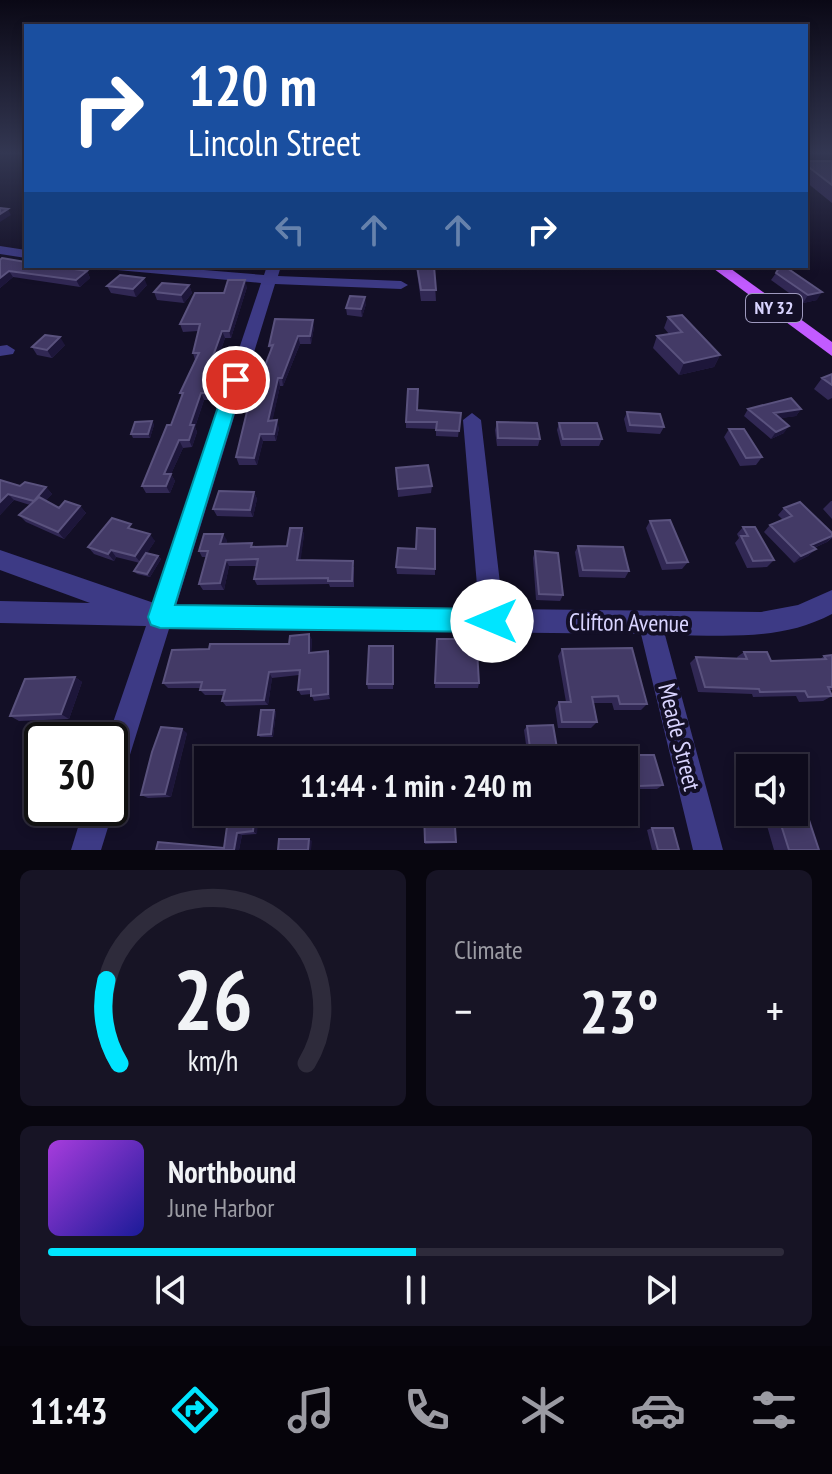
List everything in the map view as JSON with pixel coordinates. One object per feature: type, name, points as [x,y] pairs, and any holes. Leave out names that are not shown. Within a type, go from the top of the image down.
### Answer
[{"type":"main road","name":"NY 32","points":[[720,268],[832,350]]},
{"type":"street","points":[[3,253],[24,254]]},
{"type":"street","points":[[132,268],[184,275],[271,273],[401,285]]},
{"type":"street","points":[[127,722],[271,273]]},
{"type":"street","points":[[472,420],[492,621]]},
{"type":"street","name":"Clifton Avenue","points":[[0,560],[160,617],[650,623],[786,621],[817,611],[832,601]]},
{"type":"street","points":[[0,612],[160,617]]},
{"type":"street","name":"Meade Street","points":[[650,623],[708,850]]},
{"type":"street","points":[[86,850],[93,826]]},
{"type":"building","points":[[0,260],[24,262],[24,268],[87,271],[76,280],[9,271],[0,278]]},
{"type":"building","points":[[417,268],[434,268],[436,290],[421,290]]},
{"type":"building","points":[[779,268],[787,268],[822,292],[808,295],[776,273]]},
{"type":"building","points":[[120,275],[144,278],[133,289],[107,286]]},
{"type":"building","points":[[228,280],[245,280],[229,331],[222,331],[213,356],[206,382],[211,382],[207,393],[201,393],[190,425],[194,425],[189,440],[179,440],[164,474],[171,474],[166,486],[142,486],[167,425],[171,425],[183,393],[180,393],[199,353],[193,353],[200,324],[180,324],[195,293],[224,293]]},
{"type":"building","points":[[162,283],[189,285],[181,295],[154,292]]},
{"type":"building","points":[[350,296],[365,297],[361,309],[346,308]]},
{"type":"building","points":[[682,315],[720,355],[684,363],[657,336],[682,332],[668,317]]},
{"type":"building","points":[[275,319],[313,320],[310,336],[298,336],[282,378],[278,378],[268,421],[277,420],[274,434],[260,434],[254,458],[236,457],[252,391],[255,391],[273,345],[269,346]]},
{"type":"building","points":[[45,335],[60,337],[47,350],[32,347]]},
{"type":"building","points":[[832,374],[832,385],[822,378]]},
{"type":"building","points":[[408,389],[418,389],[417,410],[461,413],[459,431],[436,430],[437,422],[406,422]]},
{"type":"building","points":[[791,398],[801,409],[774,413],[789,426],[776,432],[748,409]]},
{"type":"building","points":[[627,412],[660,414],[664,427],[630,425]]},
{"type":"building","points":[[152,421],[148,434],[131,434],[135,422]]},
{"type":"building","points":[[497,422],[537,423],[540,439],[498,438]]},
{"type":"building","points":[[559,423],[597,423],[602,439],[563,439]]},
{"type":"building","points":[[729,429],[744,429],[762,457],[746,458]]},
{"type":"building","points":[[428,465],[432,486],[398,489],[396,468]]},
{"type":"building","points":[[0,480],[20,486],[25,482],[46,487],[34,501],[8,494],[0,502]]},
{"type":"building","points":[[219,491],[254,492],[250,510],[213,509]]},
{"type":"building","points":[[39,497],[59,508],[65,501],[80,506],[58,532],[19,515]]},
{"type":"building","points":[[800,502],[832,533],[832,536],[811,545],[816,549],[801,556],[770,525],[792,516],[784,508]]},
{"type":"building","points":[[112,518],[131,524],[128,528],[150,534],[135,556],[111,550],[108,554],[88,547]]},
{"type":"building","points":[[670,520],[688,562],[667,563],[650,521]]},
{"type":"building","points":[[743,527],[755,527],[774,560],[753,561],[741,536],[748,536]]},
{"type":"building","points":[[290,528],[302,528],[297,560],[353,561],[352,581],[328,581],[328,578],[254,579],[258,559],[226,560],[220,583],[199,584],[208,551],[199,551],[204,534],[223,534],[220,544],[287,546]]},
{"type":"building","points":[[417,528],[435,529],[435,569],[396,567],[398,548],[416,549]]},
{"type":"building","points":[[578,546],[623,547],[629,571],[583,570]]},
{"type":"building","points":[[535,551],[558,553],[563,595],[539,594]]},
{"type":"building","points":[[146,553],[158,556],[147,574],[134,571]]},
{"type":"building","points":[[309,634],[309,653],[328,651],[328,694],[311,696],[311,689],[298,690],[300,670],[269,672],[264,700],[222,701],[225,690],[200,690],[202,682],[163,683],[172,650],[209,649],[210,644],[289,644],[290,636]]},
{"type":"building","points":[[437,639],[466,639],[467,650],[477,650],[479,683],[435,683]]},
{"type":"building","points":[[369,646],[393,646],[393,684],[367,684]]},
{"type":"building","points":[[632,648],[647,704],[620,704],[618,696],[592,697],[597,722],[562,722],[559,702],[571,702],[562,649]]},
{"type":"building","points":[[744,652],[767,652],[771,661],[826,659],[824,656],[832,655],[832,687],[828,687],[832,696],[808,697],[805,691],[760,692],[759,689],[705,687],[696,657],[747,659]]},
{"type":"building","points":[[75,677],[61,714],[10,716],[25,679]]},
{"type":"building","points":[[261,710],[274,710],[271,734],[258,735]]},
{"type":"building","points":[[553,725],[557,746],[530,746],[527,726]]},
{"type":"building","points":[[161,727],[182,729],[165,794],[141,795],[152,752]]},
{"type":"building","points":[[638,755],[654,755],[663,785],[639,786]]},
{"type":"building","points":[[808,817],[819,850],[789,850],[781,826],[808,826]]},
{"type":"building","points":[[227,826],[254,826],[253,831],[237,833],[234,850],[156,850],[158,842],[224,848]]},
{"type":"building","points":[[424,826],[455,826],[456,842],[425,842]]},
{"type":"building","points":[[652,828],[673,828],[679,850],[658,850]]},
{"type":"building","points":[[279,839],[309,839],[308,850],[278,850]]},
{"type":"route","points":[[236,380],[160,617],[492,621]]}]
